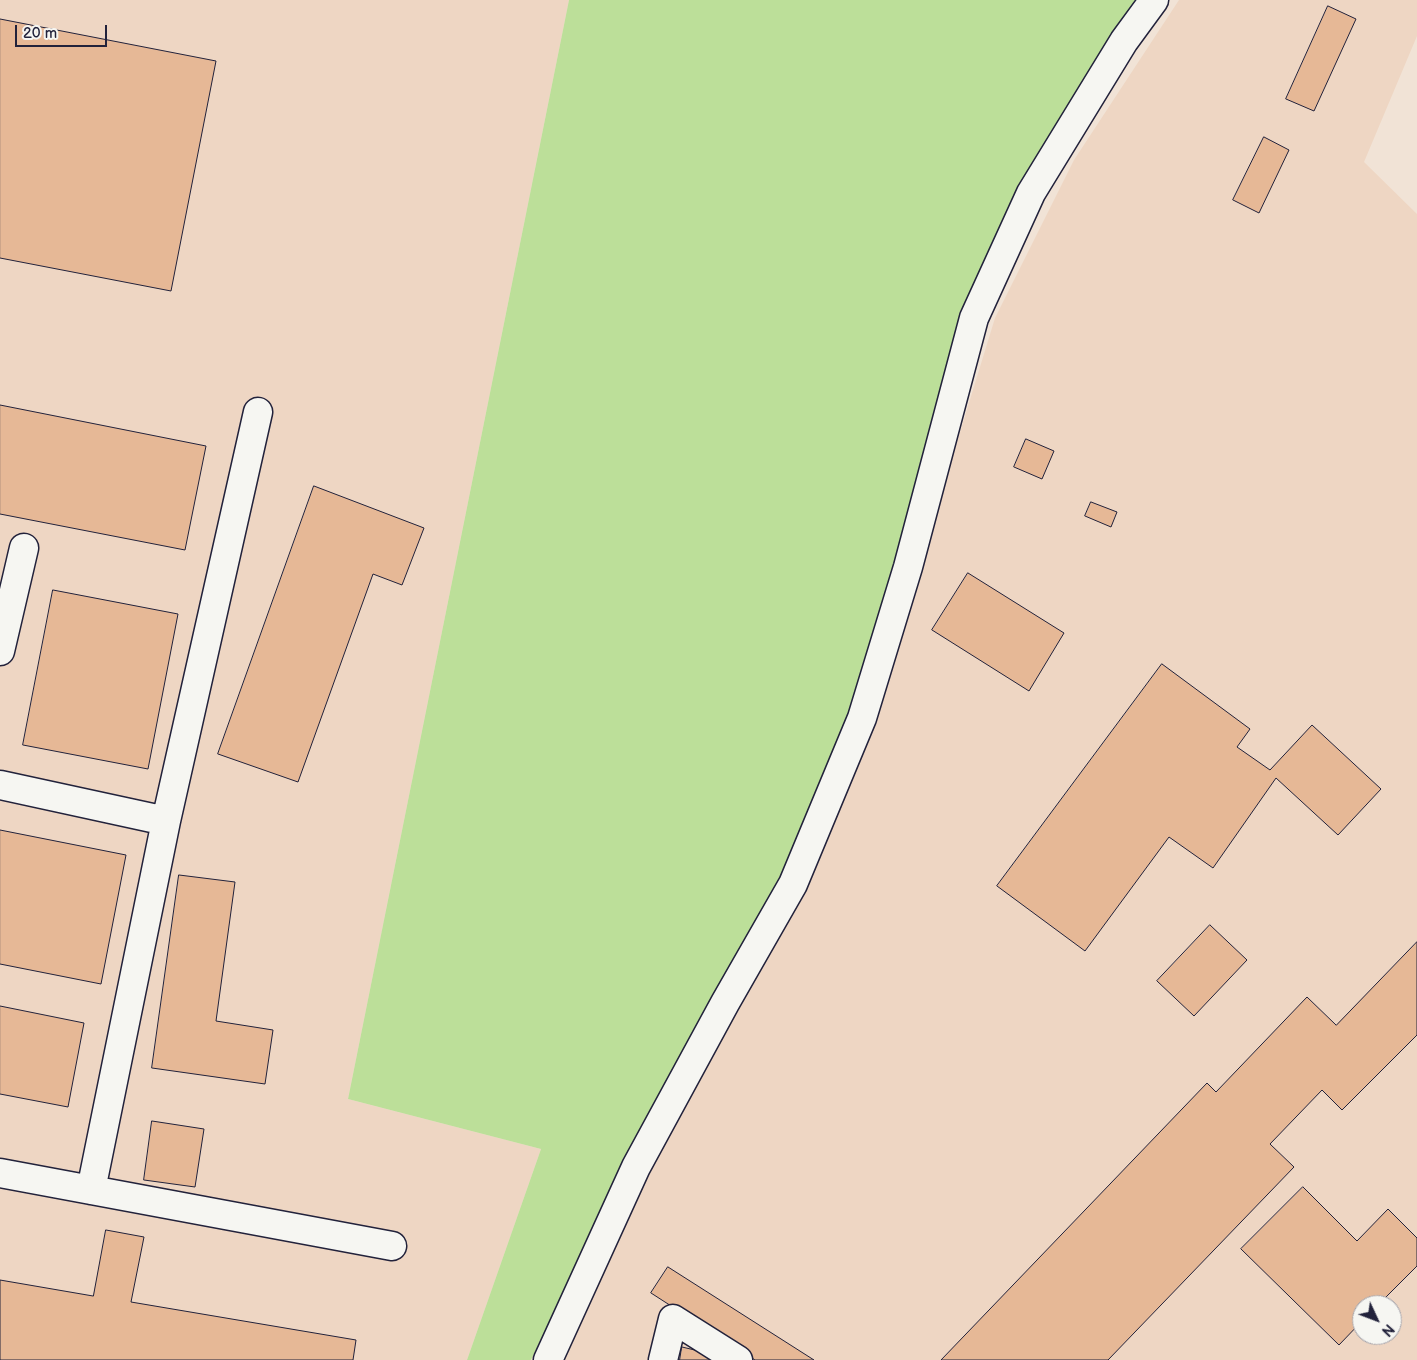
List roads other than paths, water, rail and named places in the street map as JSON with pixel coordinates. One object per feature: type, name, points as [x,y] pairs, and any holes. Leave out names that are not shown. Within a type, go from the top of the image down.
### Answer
[{"type":"lane","points":[[548,1360],[636,1167],[725,1003],[793,884],[862,718],[908,567],[978,309],[1030,193],[1124,41],[1154,0]]},
{"type":"lane","points":[[91,1190],[166,821],[258,412]]},
{"type":"lane","points":[[0,651],[24,548]]},
{"type":"lane","points":[[0,785],[166,821]]},
{"type":"lane","points":[[0,1173],[392,1246]]},
{"type":"lane","points":[[663,1360],[673,1319],[738,1360]]}]
